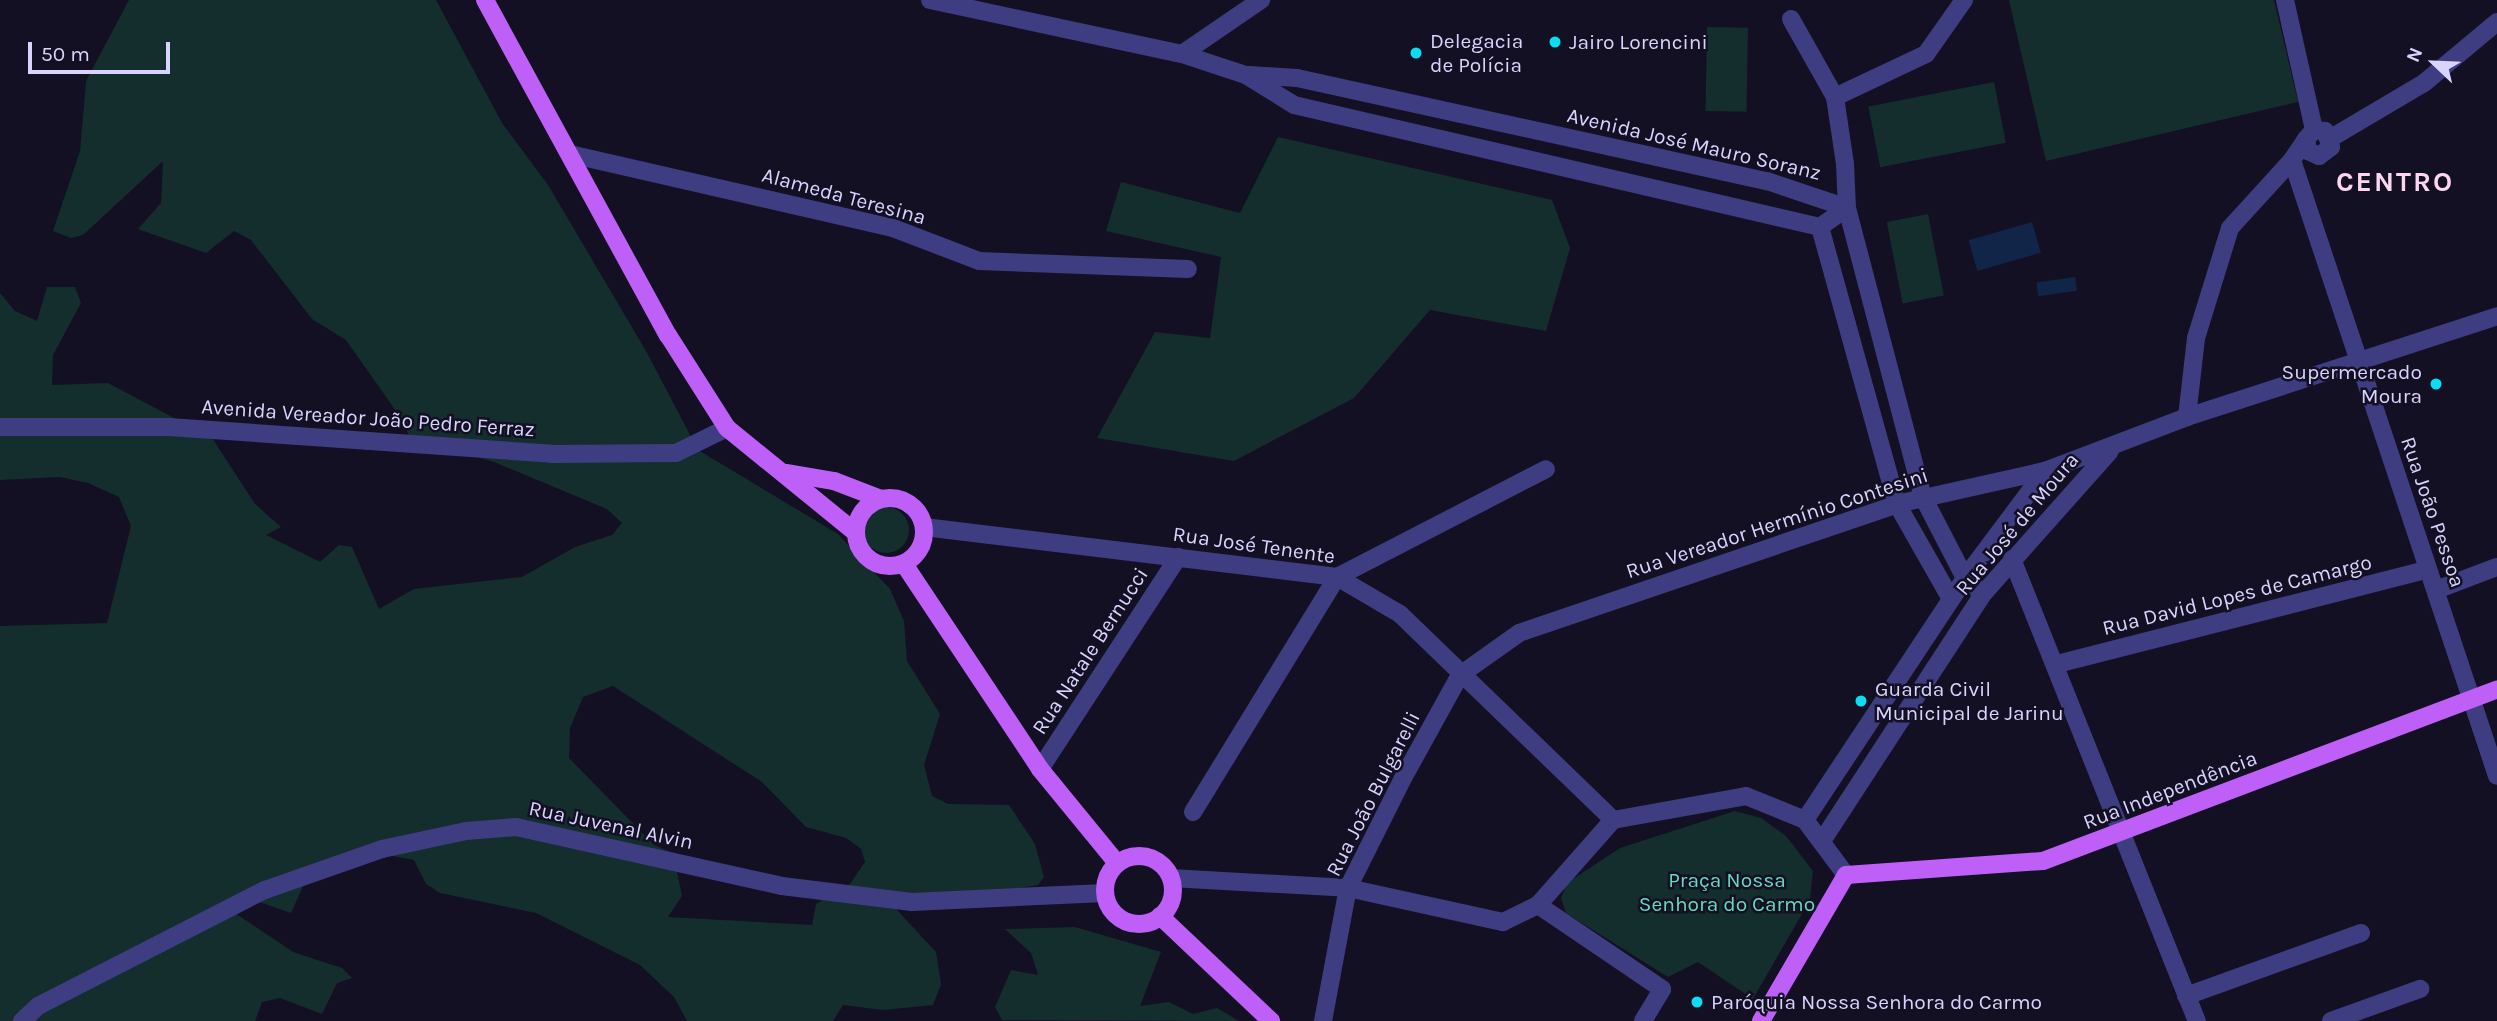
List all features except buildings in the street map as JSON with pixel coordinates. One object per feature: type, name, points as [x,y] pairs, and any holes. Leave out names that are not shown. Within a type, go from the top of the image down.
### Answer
[{"type":"main road","points":[[485,0],[574,155],[668,335],[727,428],[786,473],[856,533],[872,561],[904,564]]},
{"type":"main road","points":[[786,473],[834,481],[881,499],[913,507],[924,527],[920,548],[904,564]]},
{"type":"main road","points":[[856,533],[863,512],[881,499]]},
{"type":"main road","points":[[904,564],[1040,769],[1117,863]]},
{"type":"main road","name":"Rua Independência","points":[[1846,875],[2043,862],[2122,835],[2497,689]]},
{"type":"main road","points":[[1148,856],[1171,878],[1172,899],[1160,916],[1148,923],[1125,921],[1105,893],[1117,863],[1148,856]]},
{"type":"main road","points":[[1761,1021],[1846,875]]},
{"type":"main road","points":[[1160,916],[1271,1021]]},
{"type":"street","name":"Avenida José Mauro Soranz","points":[[930,0],[1182,54],[1246,75],[1294,105],[1821,227]]},
{"type":"street","points":[[1182,54],[1261,0]]},
{"type":"street","points":[[1835,97],[1926,54],[1964,0]]},
{"type":"street","points":[[2285,0],[2310,135],[2308,151],[2319,156]]},
{"type":"street","points":[[1791,19],[1835,97],[1847,208],[1923,497],[1965,578],[1983,594]]},
{"type":"street","points":[[2310,135],[2331,138],[2424,83],[2497,22]]},
{"type":"street","name":"Avenida José Mauro Soranz","points":[[1246,75],[1297,78],[1740,175],[1847,208]]},
{"type":"street","points":[[2187,417],[2196,338],[2230,228],[2292,160],[2310,135]]},
{"type":"street","points":[[2300,183],[2319,156],[2332,147],[2331,138]]},
{"type":"street","name":"Alameda Teresina","points":[[574,155],[893,228],[979,261],[1188,269]]},
{"type":"street","name":"Rua João Pessoa","points":[[2292,160],[2497,776]]},
{"type":"street","points":[[1847,208],[1821,227],[1896,504],[1951,599]]},
{"type":"street","name":"Rua Vereador Hermínio Contesini","points":[[1461,675],[1519,633],[1896,504],[2045,471],[2112,448],[2187,417],[2497,316]]},
{"type":"street","name":"Avenida Vereador João Pedro Ferraz","points":[[0,427],[169,427],[552,454],[676,453],[727,428]]},
{"type":"street","name":"Rua José de Moura","points":[[1822,841],[1983,594],[2112,448]]},
{"type":"street","points":[[1193,812],[1337,577],[1546,469]]},
{"type":"street","name":"Rua José de Moura","points":[[1805,820],[1890,697],[1965,578],[2045,471]]},
{"type":"street","name":"Rua José Tenente","points":[[924,527],[1337,577],[1399,614],[1614,820]]},
{"type":"street","name":"Rua Natale Bernucci","points":[[1040,769],[1178,557]]},
{"type":"street","points":[[2012,559],[2057,664],[2197,1021]]},
{"type":"street","points":[[2436,590],[2488,576],[2497,567]]},
{"type":"street","name":"Rua David Lopes de Camargo","points":[[2057,664],[2427,570]]},
{"type":"street","name":"Rua João Bulgarelli","points":[[1324,1021],[1348,888],[1461,675]]},
{"type":"street","points":[[1890,697],[1907,711]]},
{"type":"street","points":[[1171,878],[1348,888],[1503,922],[1538,905],[1614,820],[1746,796],[1805,820],[1846,875]]},
{"type":"street","name":"Rua Juvenal Alvin","points":[[22,1021],[38,1006],[265,890],[382,849],[466,831],[516,827],[782,886],[912,902],[1105,893]]},
{"type":"street","points":[[1538,905],[1662,989],[1643,1021]]},
{"type":"street","points":[[2186,996],[2361,933]]},
{"type":"street","points":[[2331,1021],[2420,989]]},
{"type":"green space","points":[[129,0],[436,0],[502,123],[548,185],[646,351],[698,450],[838,534],[890,589],[904,621],[907,661],[940,714],[924,765],[932,796],[948,804],[1009,805],[1035,844],[1044,877],[1038,885],[896,909],[936,952],[941,984],[933,1005],[883,1010],[843,1005],[833,1021],[687,1021],[674,997],[640,965],[536,913],[440,893],[426,884],[414,860],[387,855],[304,884],[291,913],[259,902],[229,909],[293,952],[342,968],[352,978],[337,983],[322,1014],[280,998],[262,1002],[255,1021],[0,1021],[0,626],[107,623],[131,526],[119,497],[88,483],[60,477],[0,480],[0,293],[15,311],[37,321],[47,287],[75,287],[81,303],[53,355],[52,385],[108,383],[176,419],[203,424],[255,504],[281,527],[266,535],[320,562],[339,545],[352,547],[379,609],[414,589],[522,577],[575,547],[612,535],[622,523],[607,509],[494,462],[460,452],[415,451],[403,421],[346,340],[312,319],[251,240],[234,231],[206,253],[138,229],[161,203],[163,161],[83,235],[71,238],[53,231],[80,151],[86,81]],"holes":[[[613,686],[762,782],[806,827],[846,838],[861,849],[865,862],[850,884],[816,904],[812,925],[668,917],[682,896],[673,853],[654,845],[569,758],[570,728],[583,697]]]},
{"type":"green space","points":[[2009,0],[2274,0],[2298,102],[2046,161]]},
{"type":"green space","points":[[1707,27],[1748,28],[1747,112],[1706,111]]},
{"type":"green space","points":[[1994,82],[2006,143],[1880,167],[1868,106]]},
{"type":"green space","points":[[1278,137],[1552,200],[1570,248],[1546,331],[1430,310],[1354,398],[1234,461],[1097,438],[1155,332],[1210,338],[1221,257],[1106,231],[1121,182],[1240,213]]},
{"type":"green space","points":[[1928,214],[1944,295],[1903,303],[1887,222]]},
{"type":"green space","points":[[886,507],[902,514],[909,530],[902,546],[886,553],[870,546],[863,530],[870,514]]},
{"type":"green space","name":"Praça Nossa Senhora do Carmo","points":[[1735,811],[1761,818],[1786,836],[1813,871],[1810,900],[1753,999],[1698,962],[1668,977],[1566,913],[1561,898],[1567,883],[1620,848]]},
{"type":"green space","points":[[1075,927],[1161,952],[1140,1006],[1169,1002],[1193,1014],[1217,1008],[1239,1021],[1002,1020],[995,1007],[1011,970],[1038,975],[1031,953],[1005,929]]},
{"type":"water","points":[[2032,222],[2041,253],[1977,271],[1969,240]]},
{"type":"water","points":[[2075,277],[2077,291],[2038,296],[2036,282]]},
{"type":"place","name":"Jairo Lorencini","points":[[1555,42]]},
{"type":"place","name":"Delegacia de Polícia","points":[[1416,53]]},
{"type":"place","name":"Supermercado Moura","points":[[2436,384]]},
{"type":"place","name":"Guarda Civil Municipal de Jarinu","points":[[1861,701]]},
{"type":"place","name":"Paróquia Nossa Senhora do Carmo","points":[[1697,1002]]},
{"type":"district","name":"CENTRO","points":[[2395,182]]}]
